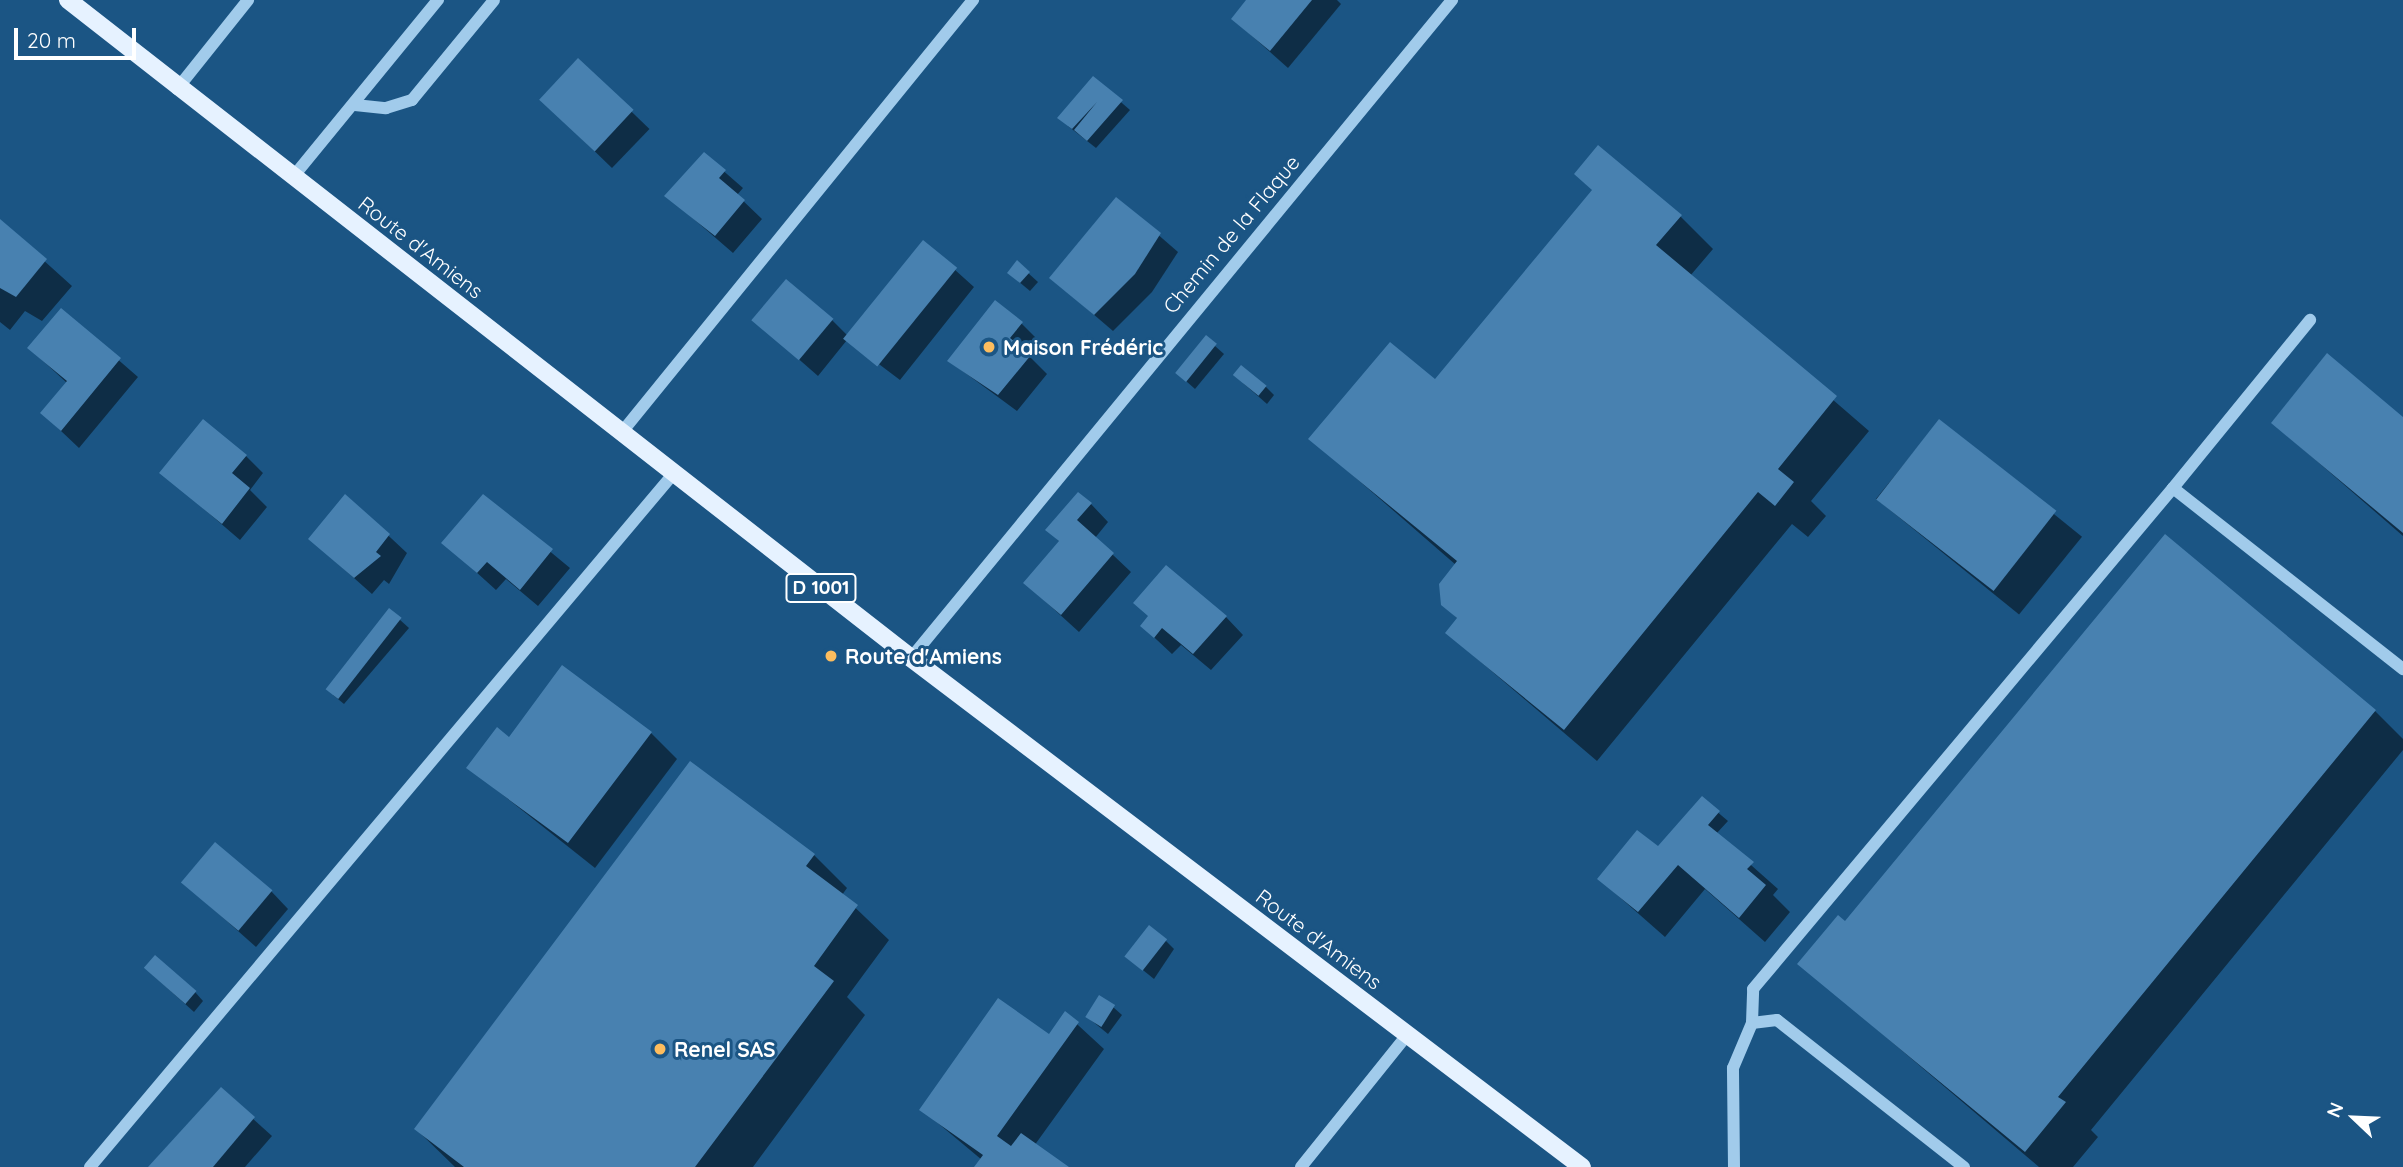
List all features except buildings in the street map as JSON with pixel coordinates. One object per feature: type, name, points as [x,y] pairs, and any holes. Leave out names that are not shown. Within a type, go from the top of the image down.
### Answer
[{"type":"main road","name":"Route d'Amiens","points":[[68,0],[177,89],[911,658],[1582,1167]]},
{"type":"lane","points":[[177,89],[248,0]]},
{"type":"lane","points":[[293,177],[355,105],[438,0]]},
{"type":"lane","points":[[355,105],[386,108],[412,100],[494,0]]},
{"type":"lane","points":[[622,432],[973,0]]},
{"type":"lane","name":"Chemin de la Flaque","points":[[911,658],[1452,0]]},
{"type":"lane","points":[[1734,1167],[1733,1068],[1752,1023],[1753,989],[2173,488],[2310,320]]},
{"type":"lane","points":[[90,1167],[674,473]]},
{"type":"lane","points":[[2173,488],[2403,669]]},
{"type":"lane","points":[[1752,1023],[1777,1020],[1964,1167]]},
{"type":"lane","points":[[1301,1167],[1407,1035]]},
{"type":"place","name":"Maison Frédéric","points":[[989,347]]},
{"type":"place","name":"Route d'Amiens","points":[[831,656]]},
{"type":"place","name":"Renel SAS","points":[[660,1049]]}]
